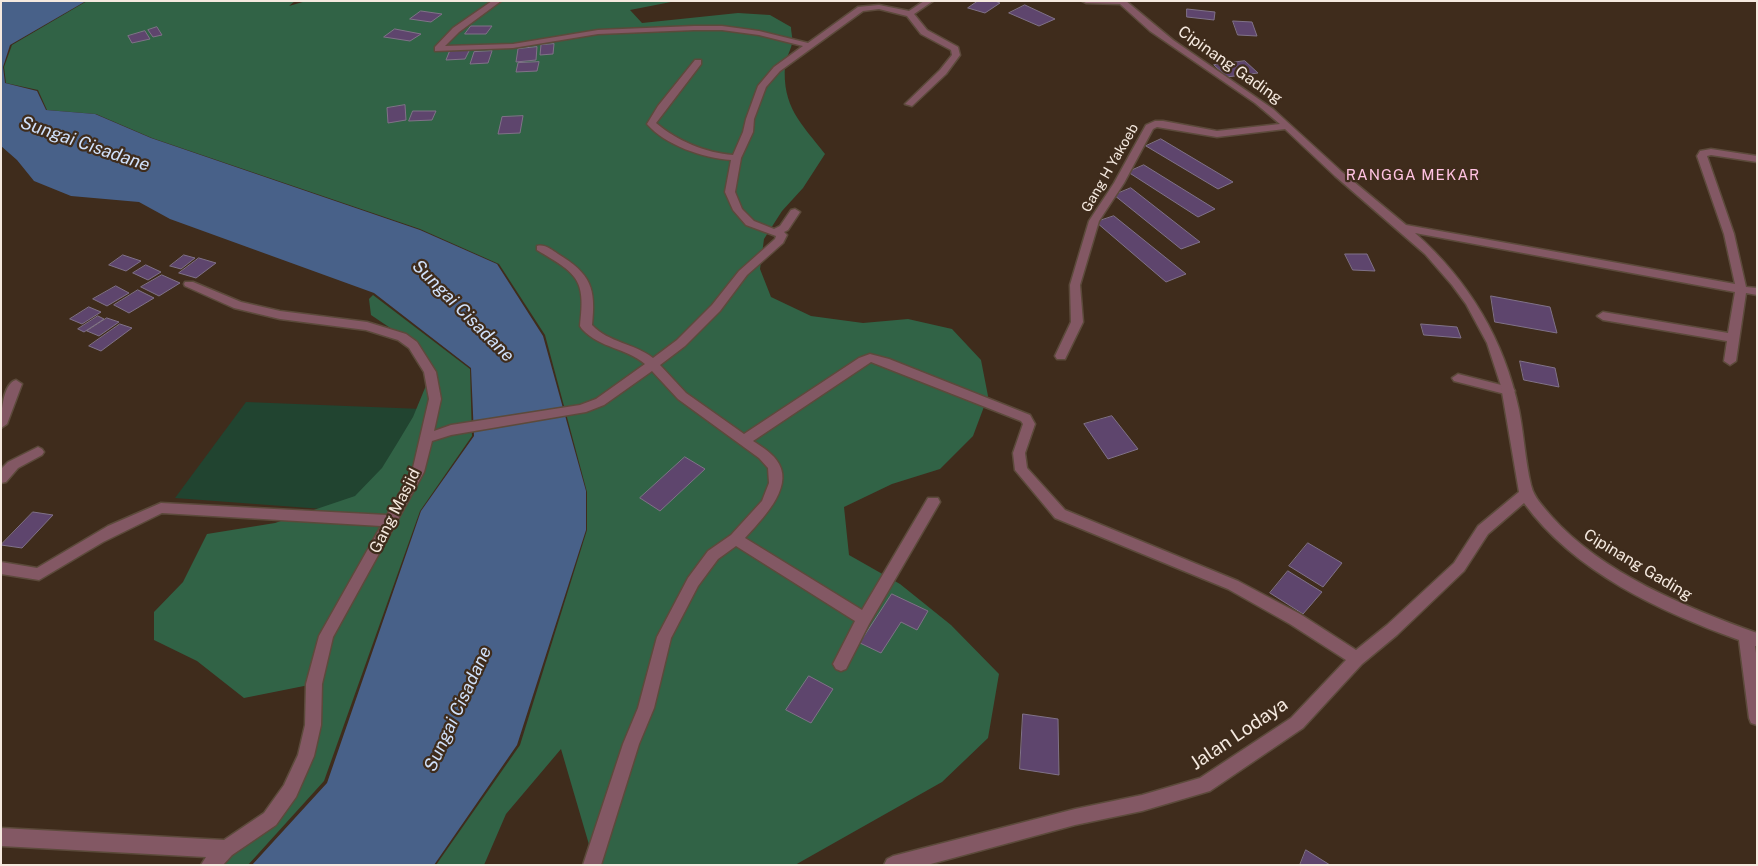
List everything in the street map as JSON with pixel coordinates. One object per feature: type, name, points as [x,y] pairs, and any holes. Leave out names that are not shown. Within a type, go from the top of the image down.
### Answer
[{"type":"street","points":[[496,1],[456,30],[438,49],[521,45],[598,32],[694,28],[722,28],[759,33],[811,46]]},
{"type":"street","points":[[910,14],[929,1]]},
{"type":"street","points":[[1086,1],[1121,2]]},
{"type":"street","name":"Cipinang Gading","points":[[1121,2],[1167,40],[1260,103],[1348,183],[1404,228],[1439,262],[1472,304],[1494,341],[1509,391],[1526,494],[1557,533],[1591,559],[1686,613],[1751,638]]},
{"type":"street","points":[[782,235],[750,223],[738,210],[730,192],[736,158],[748,132],[750,119],[762,86],[777,69],[861,9],[879,7],[910,14],[924,32],[955,49],[956,55],[942,72],[909,104]]},
{"type":"street","points":[[698,62],[660,108],[651,124],[669,136],[707,153],[725,158],[736,158]]},
{"type":"street","name":"Gang H Yakoeb","points":[[1061,356],[1077,322],[1075,285],[1094,221],[1119,183],[1149,127],[1155,124],[1164,124],[1217,134],[1287,126]]},
{"type":"street","points":[[1730,361],[1741,288],[1728,234],[1702,156],[1703,153],[1711,152],[1757,159]]},
{"type":"street","points":[[782,235],[775,232],[784,228],[795,212]]},
{"type":"street","points":[[1404,228],[1757,292]]},
{"type":"street","points":[[426,438],[451,430],[582,409],[600,402],[681,343],[710,313],[743,273],[779,241],[782,235]]},
{"type":"street","points":[[542,248],[569,266],[584,282],[588,294],[586,326],[596,338],[608,344],[643,354],[682,396],[743,441],[764,454],[774,466],[776,483],[767,504],[736,539],[713,555],[698,575],[664,637],[646,708],[631,744],[592,865]]},
{"type":"street","name":"Gang Masjid","points":[[189,284],[238,305],[280,315],[367,326],[402,336],[414,345],[430,372],[435,399],[418,472],[326,636],[314,684],[314,725],[306,756],[290,791],[270,819],[226,849],[210,865]]},
{"type":"street","points":[[1603,316],[1733,338]]},
{"type":"street","points":[[743,441],[863,361],[870,358],[885,362],[1016,412],[1026,418],[1029,424],[1019,453],[1021,470],[1060,514],[1233,585],[1295,619],[1357,659]]},
{"type":"street","points":[[1458,378],[1509,391]]},
{"type":"street","points":[[1,387],[16,384],[1,424]]},
{"type":"street","points":[[1,478],[13,464],[38,452]]},
{"type":"street","name":"Jalan Lodaya","points":[[893,865],[1075,817],[1142,803],[1204,785],[1297,723],[1357,659],[1392,630],[1459,567],[1483,530],[1526,494]]},
{"type":"street","points":[[841,664],[864,619],[933,502]]},
{"type":"street","points":[[1,568],[39,574],[73,551],[134,518],[161,508],[391,521]]},
{"type":"street","points":[[736,539],[864,619]]},
{"type":"street","points":[[1751,638],[1756,712]]},
{"type":"street","points":[[1,837],[226,849]]},
{"type":"green space","points":[[87,1],[295,1],[289,6],[306,1],[676,1],[630,10],[642,23],[738,13],[770,15],[791,27],[792,43],[785,65],[787,92],[795,114],[825,154],[803,188],[782,211],[764,239],[760,269],[771,297],[811,316],[863,323],[908,319],[952,329],[981,360],[988,396],[973,436],[940,469],[892,484],[844,507],[849,555],[900,584],[951,625],[999,674],[988,738],[942,782],[795,865],[595,865],[561,749],[506,814],[484,865],[436,865],[520,745],[587,530],[587,492],[545,335],[499,264],[420,229],[152,138],[96,114],[47,110],[38,90],[6,83],[4,67],[12,45]]},
{"type":"green space","points":[[373,295],[470,369],[472,436],[420,511],[324,781],[248,865],[212,865],[270,819],[306,756],[314,684],[244,698],[197,661],[154,640],[154,612],[183,582],[207,534],[275,523],[355,496],[382,468],[413,417],[432,371],[414,344],[371,315],[369,299]]},
{"type":"green space","points":[[246,402],[422,409],[376,513],[175,498]]},
{"type":"water","name":"Sungai Cisadane","points":[[4,1],[86,1],[10,45],[3,67],[5,83],[37,91],[46,110],[95,114],[151,138],[420,230],[497,264],[543,336],[586,491],[586,530],[517,745],[434,865],[252,865],[327,783],[421,511],[474,436],[471,368],[374,293],[170,219],[139,202],[71,196],[34,181],[17,160],[1,146],[1,3]]},
{"type":"building","points":[[978,1],[995,1],[1000,3],[985,13],[968,8]]},
{"type":"building","points":[[1025,5],[1055,19],[1039,26],[1009,13]]},
{"type":"building","points":[[1187,9],[1215,12],[1214,20],[1187,17]]},
{"type":"building","points":[[421,11],[442,14],[431,22],[410,19]]},
{"type":"building","points":[[1233,21],[1252,22],[1257,36],[1238,35]]},
{"type":"building","points":[[471,26],[492,26],[486,34],[465,34]]},
{"type":"building","points":[[157,27],[162,35],[153,37],[148,30]]},
{"type":"building","points":[[395,29],[421,34],[410,41],[384,37]]},
{"type":"building","points":[[145,31],[150,39],[132,43],[128,36]]},
{"type":"building","points":[[554,44],[553,54],[540,55],[541,45]]},
{"type":"building","points":[[537,47],[536,60],[516,62],[518,49]]},
{"type":"building","points":[[470,49],[465,59],[446,60],[450,50]]},
{"type":"building","points":[[492,51],[488,63],[470,64],[474,52]]},
{"type":"building","points":[[1245,61],[1258,73],[1227,77],[1214,65]]},
{"type":"building","points":[[539,62],[537,71],[516,72],[518,63]]},
{"type":"building","points":[[405,105],[406,120],[388,123],[387,108]]},
{"type":"building","points":[[413,111],[436,111],[432,120],[409,121]]},
{"type":"building","points":[[523,116],[520,133],[498,134],[502,117]]},
{"type":"building","points":[[1161,139],[1233,182],[1218,189],[1146,146]]},
{"type":"building","points":[[1144,165],[1215,209],[1198,217],[1128,172]]},
{"type":"building","points":[[1131,188],[1200,242],[1181,249],[1114,195]]},
{"type":"building","points":[[1114,216],[1186,274],[1166,282],[1096,222]]},
{"type":"building","points":[[1345,254],[1367,254],[1375,271],[1353,270]]},
{"type":"building","points":[[123,255],[141,261],[126,271],[109,265]]},
{"type":"building","points":[[184,255],[195,258],[181,269],[170,266]]},
{"type":"building","points":[[199,258],[216,263],[196,278],[179,273]]},
{"type":"building","points":[[146,265],[161,272],[148,280],[133,273]]},
{"type":"building","points":[[162,275],[180,283],[159,296],[141,287]]},
{"type":"building","points":[[116,286],[129,293],[107,306],[93,299]]},
{"type":"building","points":[[138,290],[154,298],[129,313],[114,305]]},
{"type":"building","points":[[1491,296],[1550,307],[1557,333],[1495,322]]},
{"type":"building","points":[[89,307],[101,312],[82,324],[70,319]]},
{"type":"building","points":[[98,316],[104,319],[84,332],[78,329]]},
{"type":"building","points":[[107,318],[119,322],[99,336],[87,331]]},
{"type":"building","points":[[120,324],[132,328],[101,351],[89,346]]},
{"type":"building","points":[[1421,324],[1457,327],[1461,338],[1424,335]]},
{"type":"building","points":[[1520,361],[1555,368],[1559,387],[1524,380]]},
{"type":"building","points":[[1112,416],[1138,449],[1108,459],[1084,424]]},
{"type":"building","points":[[685,457],[705,469],[660,511],[640,498]]},
{"type":"building","points":[[33,512],[53,515],[22,548],[1,545]]},
{"type":"building","points":[[1308,543],[1342,563],[1323,587],[1289,566]]},
{"type":"building","points":[[1288,571],[1322,592],[1303,614],[1270,593]]},
{"type":"building","points":[[892,594],[928,611],[917,630],[901,622],[881,653],[860,643]]},
{"type":"building","points":[[809,676],[833,689],[811,723],[786,710]]},
{"type":"building","points":[[1023,714],[1058,719],[1059,775],[1020,769]]},
{"type":"building","points":[[1306,850],[1330,865],[1300,865]]},
{"type":"district","name":"RANGGA MEKAR","points":[[1413,175]]}]
